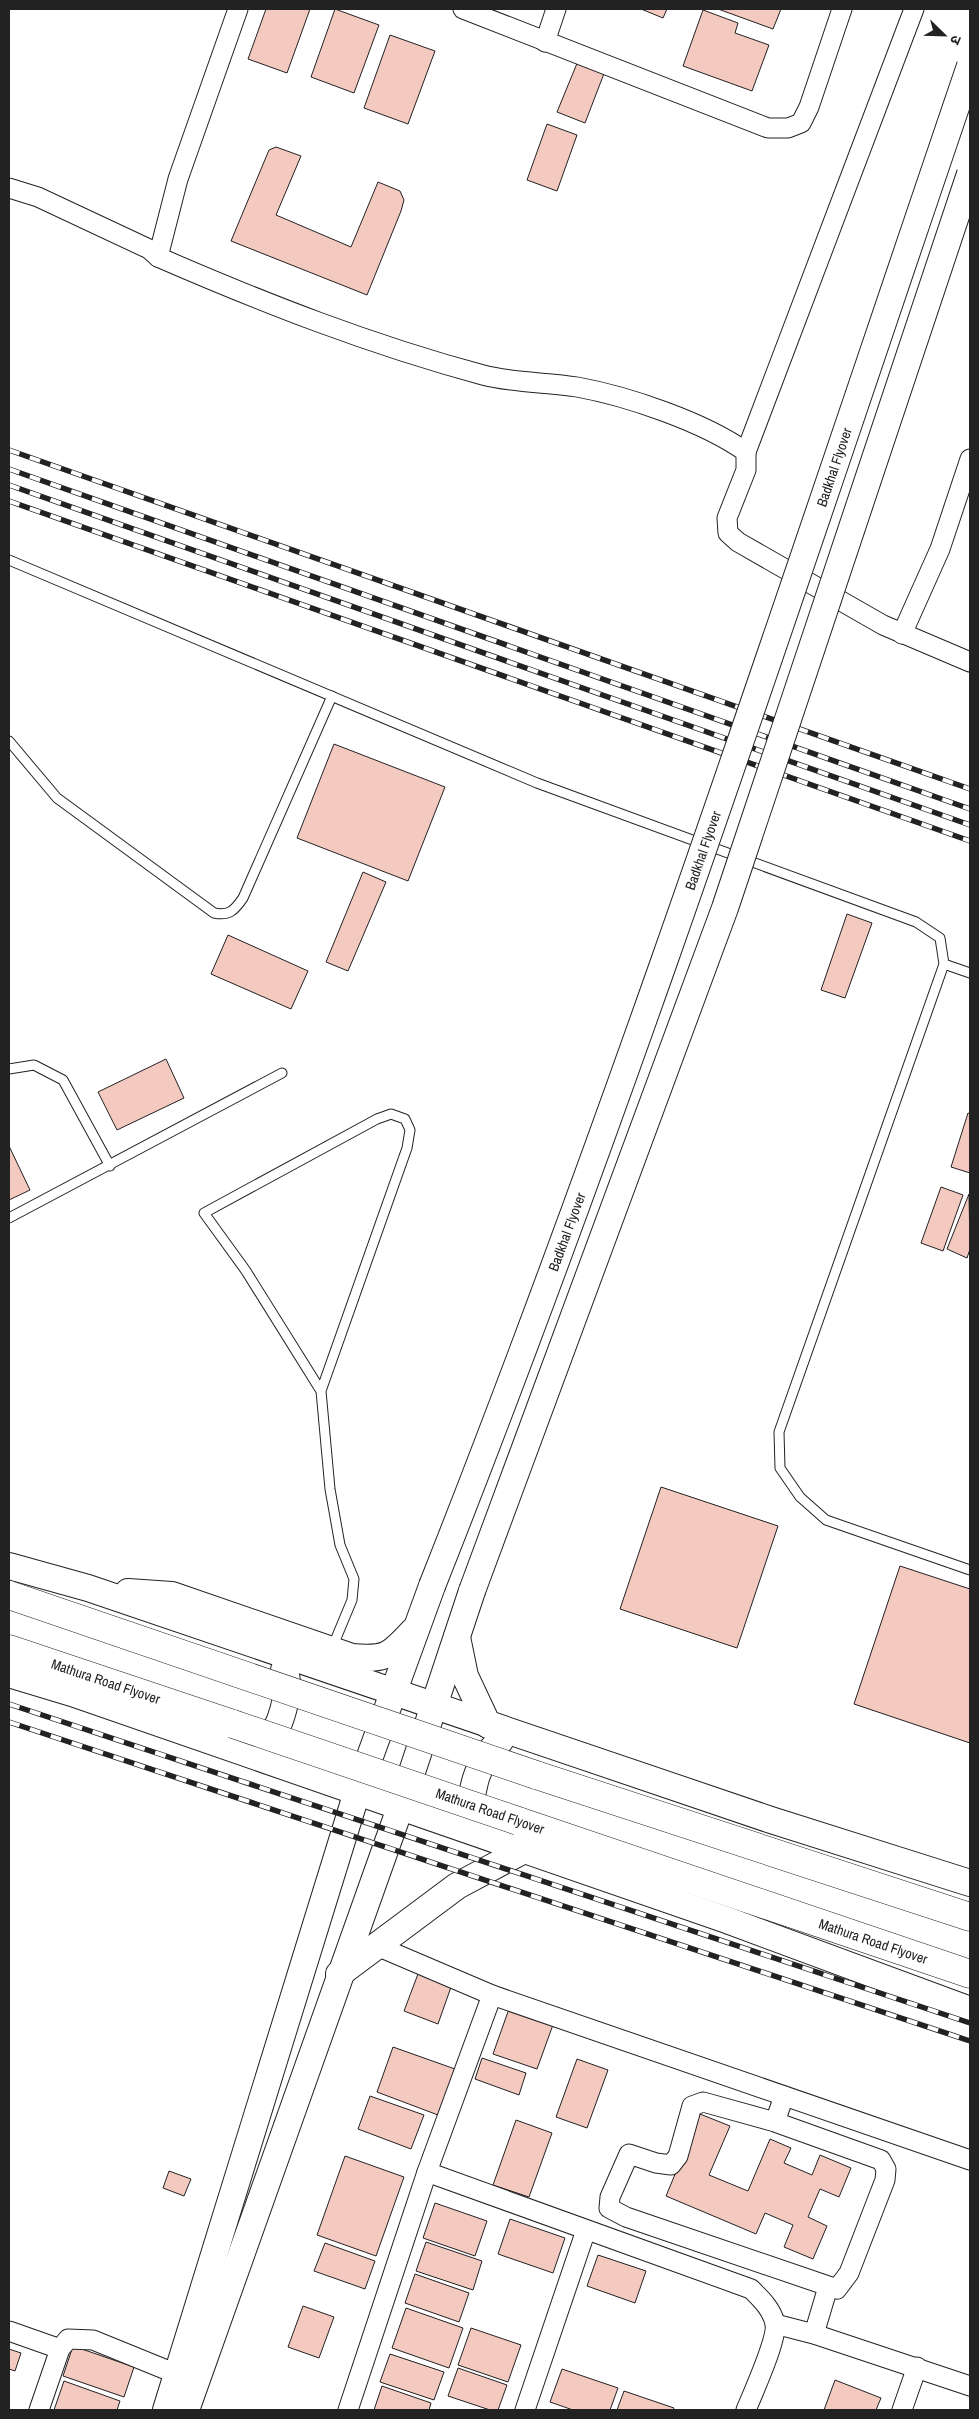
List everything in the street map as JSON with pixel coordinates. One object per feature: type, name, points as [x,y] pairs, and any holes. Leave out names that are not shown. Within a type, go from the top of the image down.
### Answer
[{"type":"highway","points":[[9,1595],[544,1778],[970,1917]]},
{"type":"highway","name":"Mathura Road Flyover","points":[[9,1649],[970,1974]]},
{"type":"main road","name":"Badkhal Flyover","points":[[166,2410],[179,2375],[357,1792],[416,1628],[487,1447],[648,1010],[970,66]]},
{"type":"main road","points":[[186,2410],[288,2125],[339,1974],[400,1808],[472,1591],[725,908],[970,174]]},
{"type":"main road","points":[[9,1566],[88,1588],[771,1820],[970,1883]]},
{"type":"main road","points":[[88,1588],[172,1595],[352,1657],[378,1660],[397,1649],[416,1628]]},
{"type":"main road","points":[[457,1637],[465,1676],[499,1729],[497,1744],[477,1772],[472,1816],[478,1834]]},
{"type":"main road","points":[[246,1753],[265,1745],[277,1727],[283,1709],[288,1686],[287,1675],[271,1650]]},
{"type":"main road","points":[[9,1674],[72,1693],[714,1916],[970,2010]]},
{"type":"main road","points":[[339,1974],[457,1886],[524,1850]]},
{"type":"street","points":[[158,257],[178,179],[238,9]]},
{"type":"street","points":[[464,9],[768,128],[788,128],[801,123],[842,9]]},
{"type":"street","points":[[545,42],[556,9]]},
{"type":"street","points":[[914,9],[746,452],[746,470],[727,518],[728,533],[738,542],[883,625],[970,662]]},
{"type":"street","points":[[9,188],[38,197],[149,249],[158,257],[232,289],[398,351],[485,376],[577,388],[650,406],[731,442],[746,452]]},
{"type":"street","points":[[902,634],[940,548],[970,459]]},
{"type":"street","points":[[377,1946],[492,1995],[970,2160]]},
{"type":"street","points":[[348,2410],[427,2172],[492,1995]]},
{"type":"street","points":[[775,2122],[784,2096]]},
{"type":"street","points":[[703,2102],[775,2122],[881,2160],[886,2169],[885,2180],[849,2273],[837,2289],[626,2217],[609,2208],[610,2197],[629,2154],[656,2163],[671,2164],[678,2156],[692,2106],[703,2102]]},
{"type":"street","points":[[427,2172],[751,2289],[768,2305],[775,2324],[770,2349],[746,2410]]},
{"type":"street","points":[[525,2410],[586,2230]]},
{"type":"street","points":[[814,2334],[828,2287]]},
{"type":"street","points":[[775,2324],[814,2334],[970,2386]]},
{"type":"street","points":[[9,2331],[60,2349]]},
{"type":"street","points":[[39,2410],[60,2349],[68,2339],[94,2340],[179,2375]]},
{"type":"street","points":[[902,2410],[917,2367]]},
{"type":"lane","points":[[9,560],[537,783],[916,922],[940,938],[944,964],[779,1432],[780,1468],[800,1497],[826,1520],[970,1570]]},
{"type":"lane","points":[[9,741],[57,798],[214,913],[224,915],[234,910],[242,898],[332,696]]},
{"type":"lane","points":[[944,964],[970,973]]},
{"type":"lane","points":[[9,1070],[34,1065],[62,1080],[110,1166]]},
{"type":"lane","points":[[9,1218],[110,1166],[282,1072]]},
{"type":"lane","points":[[320,1391],[407,1148],[410,1130],[405,1120],[391,1114],[377,1119],[204,1213],[246,1271],[320,1391],[333,1508],[340,1545],[354,1579],[352,1600],[331,1650]]},
{"type":"building","points":[[266,9],[310,9],[287,73],[248,59]]},
{"type":"building","points":[[335,9],[379,25],[354,93],[311,77]]},
{"type":"building","points":[[641,9],[667,9],[663,18]]},
{"type":"building","points":[[718,9],[781,9],[773,29]]},
{"type":"building","points":[[703,10],[738,23],[735,33],[769,45],[752,91],[683,66]]},
{"type":"building","points":[[390,35],[435,51],[408,124],[364,108]]},
{"type":"building","points":[[578,61],[605,71],[585,123],[557,112]]},
{"type":"building","points":[[547,124],[577,135],[557,191],[527,180]]},
{"type":"building","points":[[276,147],[301,156],[276,215],[351,247],[378,182],[400,191],[404,200],[401,211],[367,295],[231,241],[269,150]]},
{"type":"building","points":[[334,744],[445,787],[408,881],[297,838]]},
{"type":"building","points":[[363,872],[386,882],[348,971],[326,962]]},
{"type":"building","points":[[847,914],[872,923],[845,998],[821,990]]},
{"type":"building","points":[[228,935],[308,971],[291,1009],[211,974]]},
{"type":"building","points":[[166,1059],[184,1098],[117,1130],[98,1092]]},
{"type":"building","points":[[968,1113],[970,1114],[970,1173],[951,1167]]},
{"type":"building","points":[[9,1146],[30,1190],[9,1200]]},
{"type":"building","points":[[941,1187],[963,1195],[943,1251],[921,1243]]},
{"type":"building","points":[[969,1194],[970,1249],[967,1258],[947,1249]]},
{"type":"building","points":[[661,1487],[778,1526],[737,1648],[620,1609]]},
{"type":"building","points":[[900,1566],[970,1589],[970,1743],[854,1704]]},
{"type":"building","points":[[418,1974],[451,1987],[438,2024],[404,2011]]},
{"type":"building","points":[[510,2006],[554,2022],[537,2069],[493,2054]]},
{"type":"building","points":[[393,2047],[455,2069],[438,2115],[377,2092]]},
{"type":"building","points":[[482,2058],[526,2073],[519,2095],[475,2079]]},
{"type":"building","points":[[577,2059],[608,2070],[587,2128],[556,2117]]},
{"type":"building","points":[[370,2096],[424,2115],[411,2149],[358,2129]]},
{"type":"building","points":[[700,2114],[730,2126],[709,2175],[748,2191],[770,2139],[791,2148],[784,2163],[812,2175],[820,2155],[851,2168],[839,2197],[820,2189],[808,2217],[827,2226],[813,2259],[784,2247],[793,2225],[765,2213],[756,2234],[666,2196]]},
{"type":"building","points":[[516,2120],[552,2133],[529,2197],[493,2185]]},
{"type":"building","points":[[345,2156],[404,2177],[376,2256],[317,2235]]},
{"type":"building","points":[[169,2171],[191,2179],[184,2196],[163,2188]]},
{"type":"building","points":[[435,2203],[487,2221],[475,2256],[423,2238]]},
{"type":"building","points":[[510,2219],[565,2238],[553,2273],[498,2254]]},
{"type":"building","points":[[426,2242],[482,2261],[473,2290],[416,2271]]},
{"type":"building","points":[[325,2243],[375,2261],[365,2289],[314,2271]]},
{"type":"building","points":[[598,2255],[646,2271],[635,2303],[587,2286]]},
{"type":"building","points":[[415,2274],[469,2293],[459,2322],[405,2303]]},
{"type":"building","points":[[303,2306],[334,2317],[319,2358],[288,2347]]},
{"type":"building","points":[[406,2308],[463,2328],[449,2368],[392,2348]]},
{"type":"building","points":[[471,2328],[521,2345],[508,2382],[458,2365]]},
{"type":"building","points":[[73,2346],[134,2367],[124,2397],[63,2376]]},
{"type":"building","points":[[9,2349],[21,2353],[15,2371],[9,2369]]},
{"type":"building","points":[[390,2354],[444,2372],[434,2400],[380,2382]]},
{"type":"building","points":[[458,2368],[507,2385],[498,2410],[490,2410],[448,2396]]},
{"type":"building","points":[[562,2369],[618,2388],[610,2410],[573,2410],[550,2402]]},
{"type":"building","points":[[835,2380],[881,2398],[876,2410],[824,2410]]},
{"type":"building","points":[[64,2381],[120,2401],[117,2410],[54,2410]]},
{"type":"building","points":[[382,2386],[431,2403],[429,2410],[374,2410]]},
{"type":"building","points":[[624,2391],[674,2408],[673,2410],[617,2410]]},
{"type":"railway","points":[[9,450],[970,789]]},
{"type":"railway","points":[[9,469],[970,809]]},
{"type":"railway","points":[[9,485],[970,825]]},
{"type":"railway","points":[[9,501],[970,841]]},
{"type":"railway","points":[[9,1704],[970,2023]]},
{"type":"railway","points":[[9,1722],[970,2041]]}]
